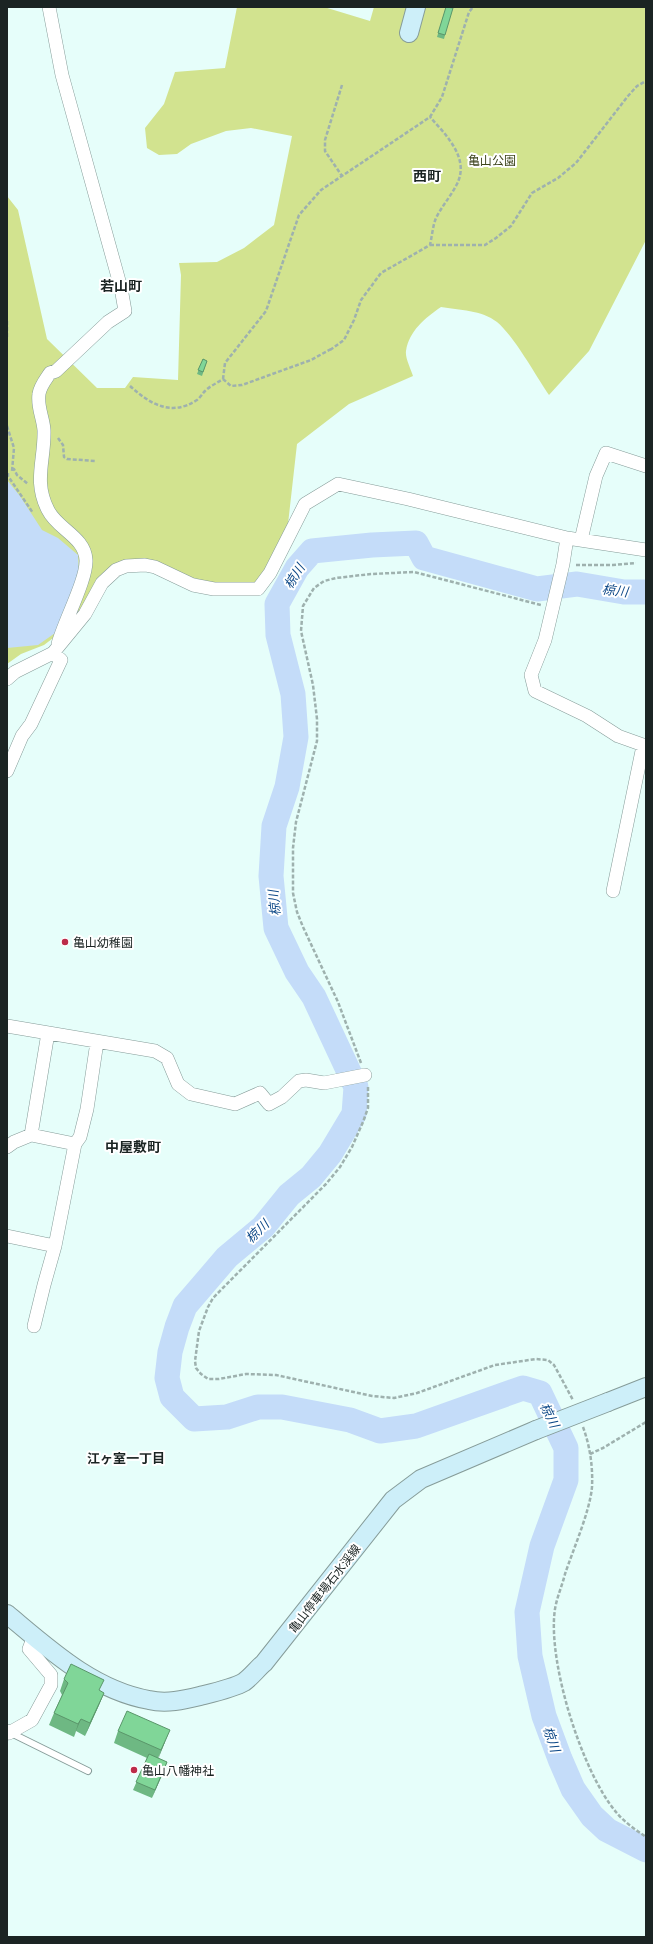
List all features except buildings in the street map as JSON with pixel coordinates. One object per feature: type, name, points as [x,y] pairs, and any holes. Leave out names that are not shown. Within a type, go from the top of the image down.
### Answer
[{"type":"main road","points":[[409,33],[416,7]]},
{"type":"main road","name":"亀山停車場石水渓線","points":[[7,1614],[58,1656],[94,1680],[132,1696],[150,1701],[178,1701],[211,1694],[243,1682],[264,1663],[393,1500],[421,1479],[536,1430],[646,1387]]},
{"type":"street","points":[[7,771],[22,736],[31,724],[61,660],[55,649],[83,576],[86,559],[81,545],[48,511],[41,493],[39,476],[44,434],[38,406],[39,393],[50,373],[56,371],[108,322],[125,311],[115,265],[62,75],[49,7]]},
{"type":"street","points":[[581,540],[596,476],[606,453],[646,466]]},
{"type":"street","points":[[7,679],[15,672],[55,649],[85,614],[106,579],[116,570],[126,566],[145,565],[155,567],[193,585],[214,589],[258,589],[270,573],[305,504],[338,484],[408,499],[567,538],[646,550]]},
{"type":"street","points":[[567,538],[554,608],[545,640],[531,675],[535,691],[587,716],[618,736],[645,746],[613,891]]},
{"type":"street","points":[[7,1026],[155,1051],[167,1058],[178,1084],[191,1094],[236,1104],[260,1093],[269,1104],[282,1097],[299,1081],[306,1080],[324,1083],[364,1076]]},
{"type":"street","points":[[31,1135],[48,1033]]},
{"type":"street","points":[[34,1326],[55,1246],[75,1144],[80,1137],[86,1109],[96,1042]]},
{"type":"street","points":[[7,1147],[14,1142],[31,1135],[75,1144]]},
{"type":"street","points":[[7,1236],[55,1246]]},
{"type":"street","points":[[8,1732],[32,1720],[51,1685],[51,1675],[29,1649],[34,1636]]},
{"type":"lane","points":[[8,1732],[88,1771]]},
{"type":"path","points":[[223,379],[225,363],[266,311],[299,215],[321,190],[430,117],[442,97],[469,12],[474,7]]},
{"type":"path","points":[[223,379],[231,386],[242,385],[311,360],[344,340],[354,320],[361,300],[381,273],[430,244],[485,245],[496,238],[511,226],[532,192],[558,178],[576,163],[628,96],[637,86],[646,82]]},
{"type":"path","points":[[342,85],[325,140],[325,151],[342,176]]},
{"type":"path","points":[[430,117],[452,140],[457,151],[460,166],[458,182],[436,219],[430,244]]},
{"type":"path","points":[[7,321],[7,338]]},
{"type":"path","points":[[130,386],[143,398],[164,408],[173,408],[184,406],[198,400],[211,386],[223,379]]},
{"type":"path","points":[[7,426],[14,448],[12,470],[7,474]]},
{"type":"path","points":[[44,434],[55,434],[63,445],[64,457],[67,459],[96,461]]},
{"type":"path","points":[[12,470],[14,469],[17,475],[41,493]]},
{"type":"path","points":[[563,564],[582,566],[639,563]]},
{"type":"path","points":[[554,608],[414,572],[364,575],[324,581],[314,588],[303,606],[301,631],[314,691],[318,741],[296,822],[293,848],[293,893],[297,912],[338,1002],[368,1085],[368,1108],[352,1147],[340,1167],[326,1184],[213,1298],[208,1307],[200,1331],[195,1361],[196,1368],[208,1379],[253,1374],[276,1375],[372,1396],[394,1398],[417,1393],[495,1365],[536,1359],[548,1360],[554,1365],[575,1406]]},
{"type":"path","points":[[590,1454],[603,1448],[646,1422]]},
{"type":"path","points":[[582,1425],[590,1454],[592,1488],[555,1610],[554,1633],[559,1673],[563,1694],[578,1739],[595,1781],[616,1813],[646,1837]]},
{"type":"green space","name":"亀山公園","points":[[237,7],[324,7],[370,21],[374,7],[646,7],[646,240],[589,351],[549,395],[517,346],[504,328],[497,322],[477,313],[441,307],[429,316],[410,337],[406,357],[413,376],[349,404],[297,444],[288,524],[266,571],[253,584],[217,584],[126,561],[69,626],[44,645],[21,654],[7,664],[7,196],[18,210],[47,339],[97,388],[125,388],[133,377],[178,380],[181,275],[179,263],[217,262],[244,248],[274,225],[292,136],[251,128],[226,131],[191,144],[177,154],[159,155],[147,148],[145,128],[164,104],[175,72],[225,68]]},
{"type":"water","points":[[7,480],[20,496],[42,530],[58,538],[78,555],[79,573],[58,631],[38,645],[7,648]]},
{"type":"waterway","name":"椋川","points":[[646,592],[624,592],[577,584],[537,589],[424,558],[416,543],[372,545],[312,551],[297,568],[277,604],[278,635],[293,694],[296,737],[287,787],[274,826],[271,876],[276,928],[297,972],[314,997],[356,1087],[354,1114],[330,1154],[311,1177],[289,1195],[263,1227],[227,1257],[185,1306],[170,1352],[167,1378],[172,1397],[194,1419],[227,1417],[258,1407],[282,1407],[350,1420],[380,1431],[416,1426],[523,1388],[540,1393],[566,1448],[566,1480],[542,1546],[527,1612],[530,1656],[544,1716],[573,1789],[592,1816],[607,1830],[646,1850]]},
{"type":"place","name":"亀山幼稚園","points":[[65,942]]},
{"type":"place","name":"亀山八幡神社","points":[[134,1770]]},
{"type":"district","name":"西町","points":[[427,175]]},
{"type":"district","name":"若山町","points":[[121,285]]},
{"type":"district","name":"中屋敷町","points":[[133,1146]]},
{"type":"district","name":"江ヶ室一丁目","points":[[126,1458]]}]
